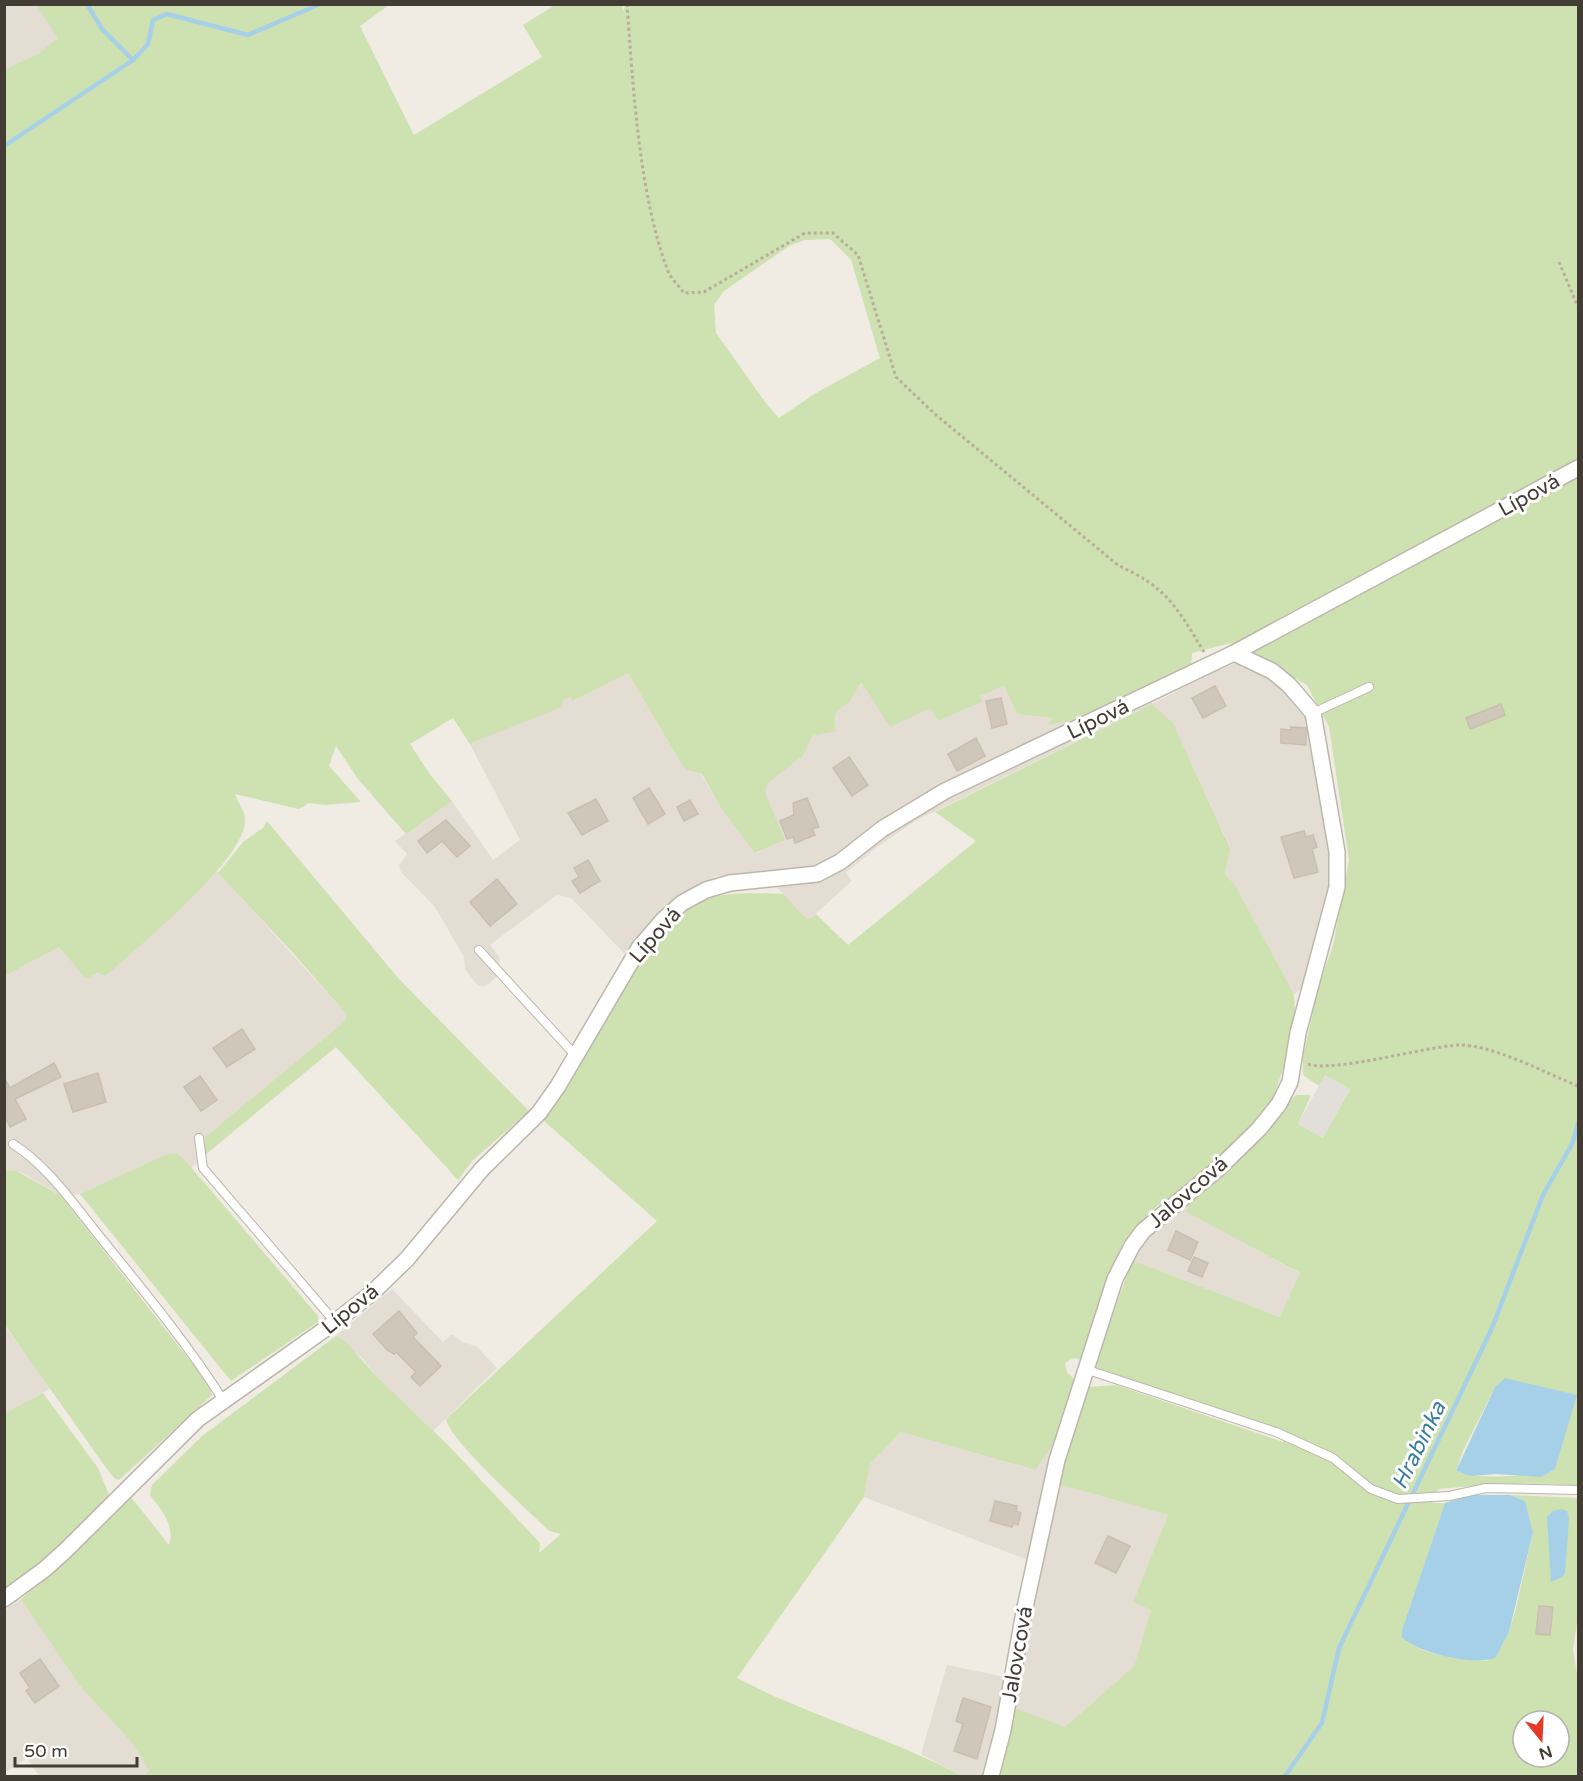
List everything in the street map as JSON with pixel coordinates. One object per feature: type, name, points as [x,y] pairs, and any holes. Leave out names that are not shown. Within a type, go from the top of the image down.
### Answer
[{"type":"street","name":"Lípová","points":[[4,1599],[45,1569],[159,1455],[223,1400],[335,1322],[372,1293],[407,1259],[482,1169],[523,1131],[558,1086],[639,948],[664,919],[682,903],[706,890],[730,883],[817,874],[840,862],[882,829],[945,791],[1234,653],[1578,468]]},
{"type":"street","name":"Jalovcová","points":[[991,1776],[1003,1730],[1024,1612],[1057,1460],[1088,1370],[1115,1279],[1132,1246],[1158,1216],[1218,1168],[1259,1129],[1279,1104],[1290,1082],[1298,1033],[1337,887],[1338,868],[1318,729],[1313,713],[1272,671],[1234,653]]},
{"type":"lane","points":[[1313,713],[1369,687]]},
{"type":"lane","points":[[479,950],[575,1055]]},
{"type":"lane","points":[[199,1138],[203,1168],[335,1322]]},
{"type":"lane","points":[[13,1144],[26,1152],[83,1216],[184,1344],[223,1400]]},
{"type":"lane","points":[[1088,1370],[1276,1432],[1333,1458],[1371,1490],[1398,1499],[1449,1496],[1486,1488],[1578,1490]]},
{"type":"path","points":[[627,4],[645,178],[655,227],[669,274],[684,293],[704,292],[805,233],[833,233],[858,255],[896,377],[936,415],[1119,566],[1147,578],[1178,609],[1211,663]]},
{"type":"path","points":[[1559,262],[1578,307]]},
{"type":"path","points":[[1294,1060],[1312,1066],[1334,1065],[1423,1049],[1479,1046],[1578,1086]]},
{"type":"shaded area","points":[[5,5],[36,5],[59,38],[39,53],[5,70]]},
{"type":"shaded area","points":[[1240,662],[1257,668],[1281,687],[1300,707],[1309,723],[1334,874],[1305,987],[1294,994],[1235,885],[1225,874],[1230,847],[1173,723],[1152,704],[1213,672]]},
{"type":"shaded area","points":[[628,673],[682,765],[701,774],[721,808],[756,853],[785,840],[765,792],[768,783],[803,756],[812,736],[827,732],[835,725],[834,717],[839,707],[854,696],[856,689],[863,683],[930,708],[938,721],[982,702],[979,696],[1004,686],[1017,714],[1052,718],[1048,724],[1145,690],[1152,704],[917,820],[877,847],[846,873],[852,881],[810,919],[806,918],[762,872],[716,876],[664,906],[624,953],[571,898],[557,895],[490,945],[500,958],[499,965],[504,970],[486,986],[478,986],[465,969],[464,957],[435,907],[401,872],[399,866],[407,854],[395,841],[452,801],[493,860],[520,840],[471,746],[473,742],[570,697],[574,701]]},
{"type":"shaded area","points":[[217,871],[347,1015],[345,1021],[204,1138],[205,1155],[191,1168],[184,1159],[167,1154],[80,1194],[61,1196],[25,1174],[15,1170],[5,1171],[5,976],[59,947],[86,979],[97,973],[106,976]]},
{"type":"shaded area","points":[[1325,1075],[1350,1088],[1323,1138],[1298,1124]]},
{"type":"shaded area","points":[[1187,1204],[1185,1210],[1301,1274],[1280,1317],[1132,1260],[1146,1236]]},
{"type":"shaded area","points":[[392,1289],[443,1342],[452,1334],[462,1342],[476,1346],[497,1368],[433,1431],[379,1379],[363,1359],[336,1336]]},
{"type":"shaded area","points":[[4,1325],[51,1388],[5,1414],[4,1414]]},
{"type":"shaded area","points":[[901,1432],[1034,1470],[1057,1439],[1058,1484],[1168,1515],[1133,1602],[1151,1610],[1134,1666],[1065,1727],[996,1776],[962,1776],[921,1754],[947,1665],[1005,1677],[1028,1560],[864,1497],[870,1464]]},
{"type":"shaded area","points":[[21,1599],[79,1685],[133,1744],[149,1771],[142,1776],[39,1776],[27,1758],[5,1773],[5,1610]]},
{"type":"green space","points":[[626,4],[1578,5],[1578,1486],[1508,1484],[1438,1489],[1433,1503],[1445,1503],[1402,1630],[1402,1638],[1431,1653],[1487,1661],[1500,1648],[1509,1632],[1533,1532],[1525,1501],[1510,1495],[1578,1498],[1578,1616],[1573,1650],[1578,1679],[1578,1776],[996,1776],[1014,1708],[1065,1727],[1134,1666],[1151,1610],[1133,1602],[1168,1515],[1058,1484],[1088,1387],[1116,1385],[1283,1442],[1287,1433],[1095,1367],[1132,1260],[1280,1317],[1300,1273],[1185,1211],[1193,1196],[1296,1095],[1311,1095],[1298,1124],[1323,1138],[1350,1089],[1325,1075],[1319,1086],[1303,1075],[1303,1057],[1319,985],[1333,946],[1349,860],[1329,727],[1307,685],[1231,643],[1192,653],[1191,666],[1091,716],[1047,725],[1052,718],[1017,714],[1004,686],[980,696],[982,702],[938,721],[930,708],[890,727],[862,683],[850,700],[837,712],[836,731],[812,736],[803,756],[768,783],[765,792],[785,840],[755,853],[721,808],[702,774],[687,770],[682,765],[628,673],[573,701],[570,697],[562,701],[562,707],[473,742],[471,746],[453,718],[410,744],[429,773],[452,801],[406,834],[358,779],[336,746],[329,766],[361,802],[325,805],[309,803],[299,809],[235,794],[245,819],[241,836],[229,856],[188,902],[106,976],[97,973],[86,979],[59,947],[5,976],[4,70],[39,53],[58,38],[36,5],[389,5],[360,26],[414,135],[542,57],[523,25],[555,5],[622,5],[623,11]],"holes":[[[830,239],[851,260],[880,358],[816,393],[779,418],[716,333],[714,305],[724,291],[789,246],[805,240]],[[1495,1387],[1576,1395],[1555,1469],[1532,1474],[1492,1477],[1456,1471],[1463,1451]]]},
{"type":"green space","points":[[1152,704],[1173,723],[1230,848],[1225,874],[1235,885],[1294,994],[1295,1014],[1286,1060],[1273,1098],[1254,1126],[1211,1168],[1201,1172],[1195,1181],[1156,1207],[1123,1243],[1083,1360],[1073,1358],[1065,1363],[1067,1372],[1076,1381],[1057,1439],[1035,1470],[901,1432],[870,1464],[864,1497],[737,1678],[792,1704],[935,1762],[962,1776],[142,1776],[149,1771],[133,1744],[79,1685],[21,1599],[63,1563],[131,1497],[169,1545],[169,1525],[150,1495],[152,1485],[202,1436],[336,1336],[344,1340],[379,1379],[448,1445],[540,1543],[539,1553],[561,1534],[549,1531],[475,1459],[461,1443],[446,1419],[657,1221],[544,1121],[625,981],[644,954],[664,933],[684,917],[686,908],[709,898],[745,893],[783,894],[806,918],[810,919],[816,914],[848,945],[976,841],[935,812]]},
{"type":"green space","points":[[267,821],[399,979],[529,1111],[472,1161],[458,1180],[336,1047],[205,1155],[204,1138],[345,1021],[347,1015],[218,873],[243,842],[263,828]]},
{"type":"green space","points":[[167,1154],[177,1154],[184,1159],[318,1316],[318,1322],[231,1381],[80,1194]]},
{"type":"green space","points":[[15,1170],[61,1196],[209,1385],[212,1395],[119,1480],[114,1478],[104,1465],[5,1325],[5,1171]]},
{"type":"green space","points":[[43,1393],[98,1468],[110,1497],[54,1552],[4,1591],[4,1414]]},
{"type":"water","points":[[1505,1378],[1577,1395],[1555,1469],[1541,1477],[1496,1474],[1471,1476],[1456,1471],[1495,1387]]},
{"type":"water","points":[[1472,1495],[1510,1495],[1525,1501],[1533,1532],[1509,1632],[1495,1658],[1485,1660],[1447,1657],[1421,1649],[1402,1638],[1402,1630],[1445,1503]]},
{"type":"water","points":[[1562,1509],[1567,1511],[1569,1519],[1565,1573],[1551,1582],[1547,1517],[1553,1511]]},
{"type":"building","points":[[1215,686],[1226,706],[1203,718],[1192,698]]},
{"type":"building","points":[[1001,698],[1007,724],[992,728],[986,701]]},
{"type":"building","points":[[1501,704],[1505,715],[1470,729],[1466,718]]},
{"type":"building","points":[[1291,727],[1306,728],[1306,745],[1281,743],[1281,729],[1291,730]]},
{"type":"building","points":[[976,738],[985,756],[957,771],[948,754]]},
{"type":"building","points":[[849,757],[868,785],[852,796],[833,768]]},
{"type":"building","points":[[649,788],[665,814],[648,824],[633,798]]},
{"type":"building","points":[[807,798],[819,827],[812,829],[815,835],[795,843],[793,837],[787,839],[780,821],[794,815],[793,803]]},
{"type":"building","points":[[596,799],[608,821],[582,835],[568,813]]},
{"type":"building","points":[[690,800],[698,814],[684,821],[677,807]]},
{"type":"building","points":[[446,820],[470,846],[457,857],[442,841],[427,853],[418,841]]},
{"type":"building","points":[[1304,831],[1306,837],[1313,835],[1317,847],[1312,849],[1318,872],[1294,878],[1281,837]]},
{"type":"building","points":[[588,860],[600,881],[580,893],[572,881],[579,877],[574,868]]},
{"type":"building","points":[[497,879],[517,904],[490,926],[470,902]]},
{"type":"building","points":[[242,1029],[255,1049],[227,1067],[213,1048]]},
{"type":"building","points":[[54,1063],[61,1077],[15,1099],[26,1119],[10,1127],[4,1115],[4,1077],[10,1088]]},
{"type":"building","points":[[98,1073],[106,1102],[73,1112],[64,1084]]},
{"type":"building","points":[[200,1076],[217,1100],[201,1111],[184,1087]]},
{"type":"building","points":[[1176,1231],[1198,1242],[1190,1260],[1168,1250]]},
{"type":"building","points":[[1194,1257],[1208,1263],[1202,1277],[1188,1271]]},
{"type":"building","points":[[399,1311],[417,1333],[413,1337],[441,1366],[420,1386],[411,1377],[416,1372],[396,1352],[394,1354],[387,1350],[373,1334]]},
{"type":"building","points":[[995,1501],[1017,1506],[1016,1511],[1021,1513],[1018,1525],[1013,1523],[1012,1527],[990,1521]]},
{"type":"building","points":[[1108,1536],[1130,1546],[1116,1573],[1095,1563]]},
{"type":"building","points":[[1539,1606],[1553,1607],[1550,1635],[1536,1634]]},
{"type":"building","points":[[40,1659],[59,1686],[35,1703],[26,1691],[30,1688],[20,1673]]},
{"type":"building","points":[[963,1698],[991,1707],[977,1759],[954,1751],[963,1724],[956,1721]]},
{"type":"waterway","points":[[87,4],[102,29],[133,60]]},
{"type":"waterway","points":[[4,146],[133,60],[148,44],[153,20],[167,14],[248,35],[320,4]]},
{"type":"waterway","name":"Hrabinka","points":[[1285,1776],[1322,1723],[1339,1648],[1492,1328],[1543,1195],[1572,1144],[1578,1124]]}]
